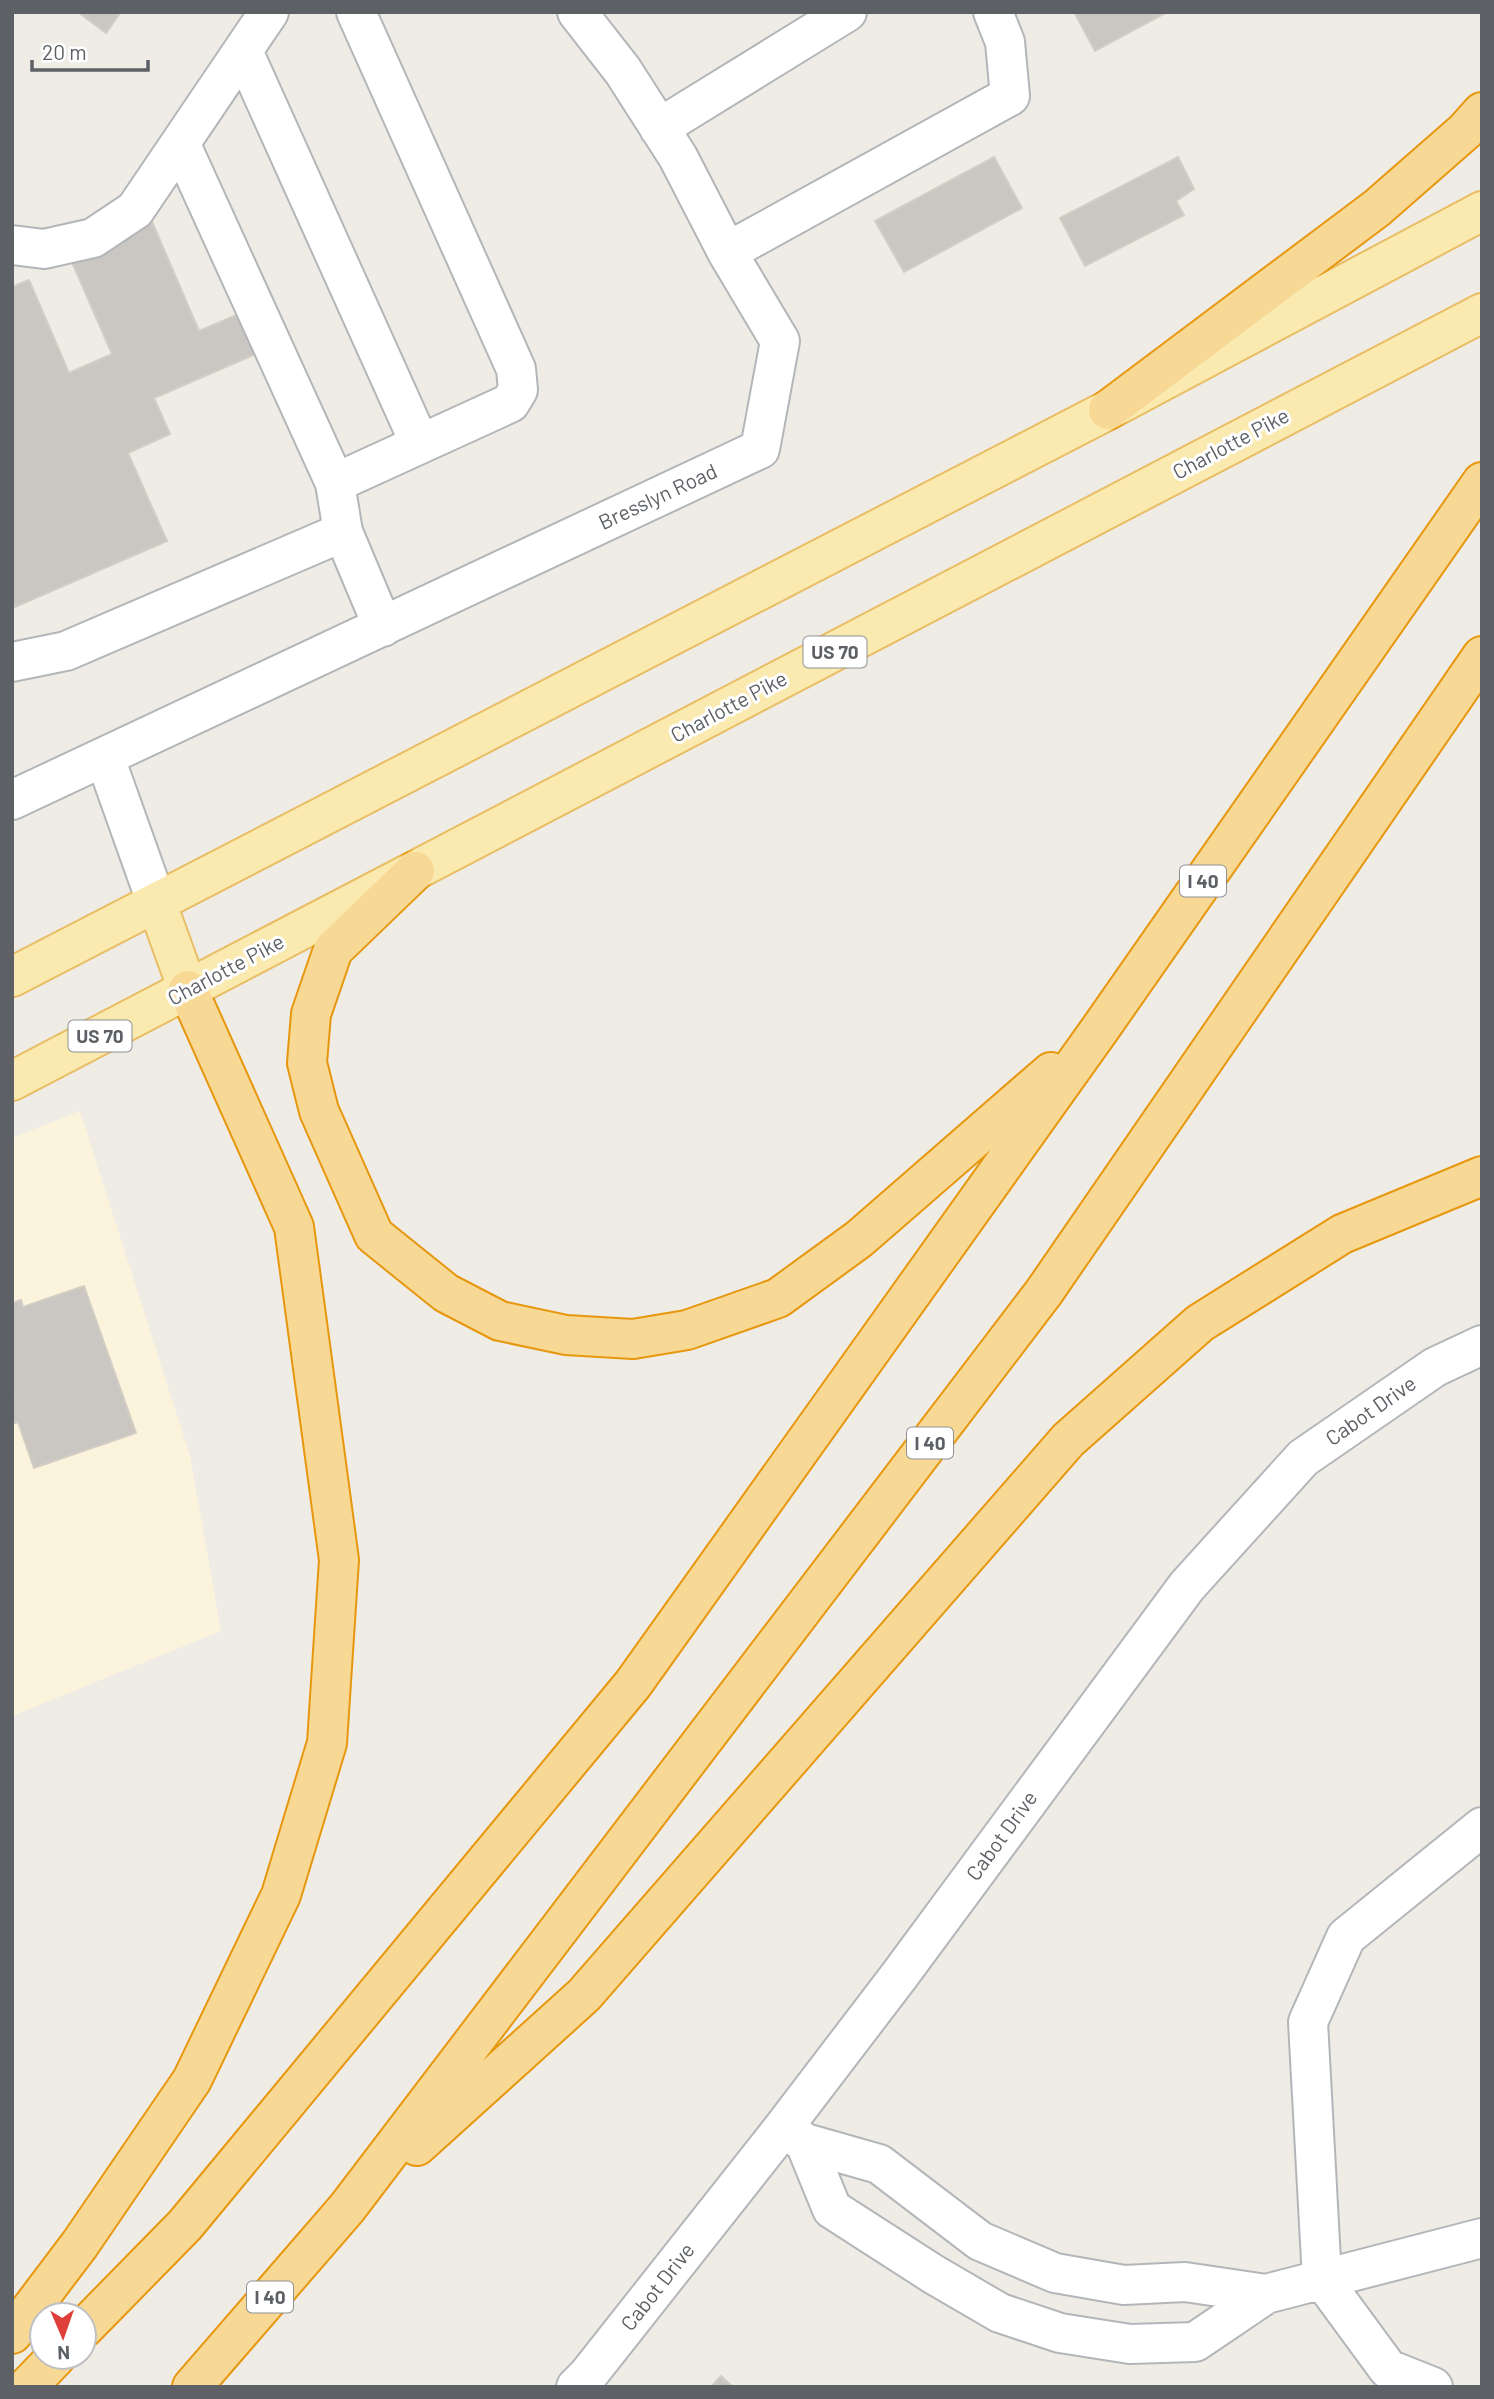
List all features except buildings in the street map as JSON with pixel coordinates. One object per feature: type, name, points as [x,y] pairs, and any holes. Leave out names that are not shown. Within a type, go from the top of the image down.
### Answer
[{"type":"highway","points":[[1108,410],[1377,208],[1465,131],[1482,112]]},
{"type":"highway","name":"I 40","points":[[98,2314],[185,2225],[633,1684],[1100,1029],[1482,482]]},
{"type":"highway","name":"I 40","points":[[192,2387],[347,2208],[1044,1292],[1482,656]]},
{"type":"highway","points":[[415,871],[332,950],[311,1014],[307,1063],[319,1111],[374,1235],[446,1293],[500,1321],[566,1335],[633,1339],[687,1330],[778,1297],[859,1239],[1100,1029]]},
{"type":"highway","points":[[12,2334],[79,2244],[192,2080],[281,1895],[327,1743],[339,1560],[294,1227],[188,990]]},
{"type":"highway","points":[[347,2208],[584,1995],[1068,1440],[1200,1323],[1342,1234],[1482,1176]]},
{"type":"highway","points":[[27,2387],[42,2371]]},
{"type":"main road","points":[[12,977],[1108,410],[1482,211]]},
{"type":"main road","name":"Charlotte Pike","points":[[12,1081],[1482,313]]},
{"type":"main road","points":[[157,904],[188,990]]},
{"type":"street","points":[[12,245],[44,249],[93,238],[135,210],[268,12]]},
{"type":"street","points":[[335,483],[510,403],[518,390],[516,369],[355,12]]},
{"type":"street","name":"Bresslyn Road","points":[[12,800],[760,449],[780,341],[727,252],[678,157],[623,71],[577,12]]},
{"type":"street","points":[[659,128],[847,12]]},
{"type":"street","points":[[727,252],[1010,96],[1005,42],[993,12]]},
{"type":"street","points":[[243,51],[420,444]]},
{"type":"street","points":[[181,145],[335,483],[343,532],[383,627]]},
{"type":"street","points":[[12,662],[66,651],[343,532]]},
{"type":"street","points":[[105,758],[157,904]]},
{"type":"street","name":"Cabot Drive","points":[[576,2387],[794,2136],[907,1965],[1187,1586],[1303,1458],[1435,1367],[1482,1345]]},
{"type":"street","points":[[1433,2387],[1388,2369],[1322,2279],[1308,2022],[1346,1937],[1482,1827]]},
{"type":"street","points":[[794,2136],[832,2209],[933,2274],[1000,2313],[1060,2333],[1130,2344],[1195,2342],[1266,2294],[1482,2238]]},
{"type":"street","points":[[794,2136],[879,2164],[980,2241],[1055,2273],[1124,2285],[1185,2282],[1266,2294]]},
{"type":"shaded area","points":[[80,1111],[190,1456],[221,1631],[12,1716],[12,1138]]}]
